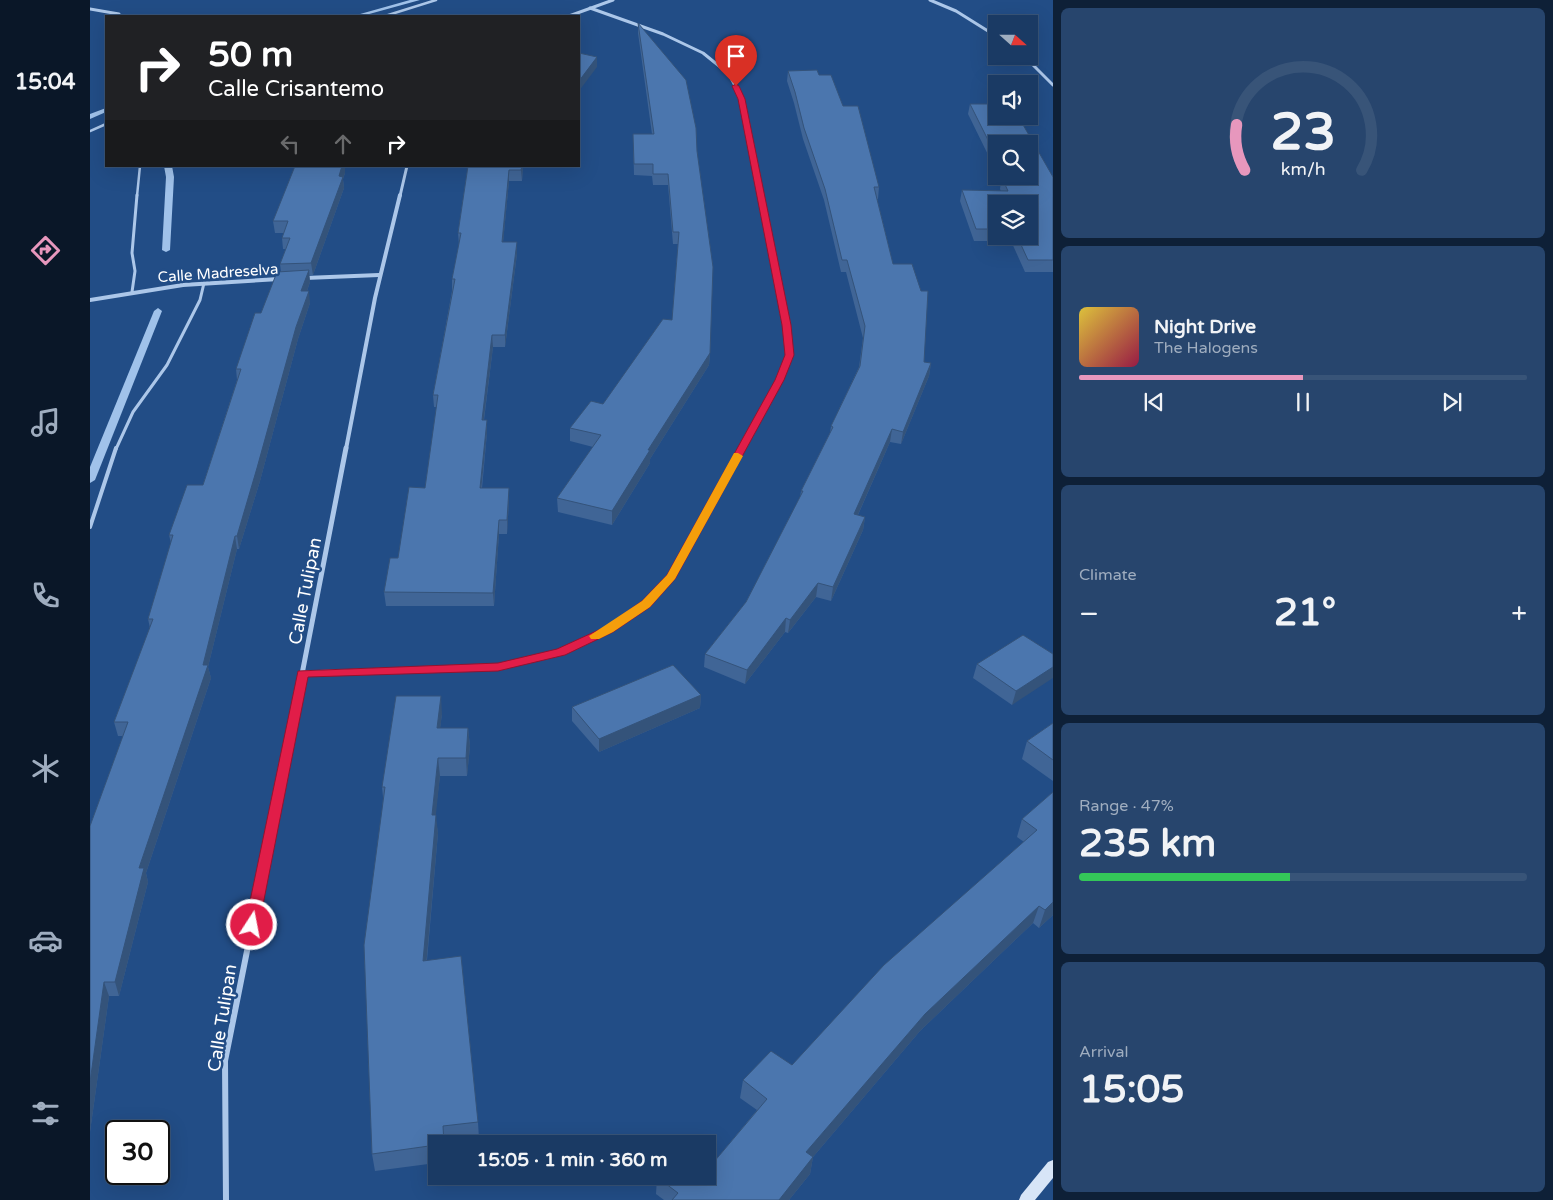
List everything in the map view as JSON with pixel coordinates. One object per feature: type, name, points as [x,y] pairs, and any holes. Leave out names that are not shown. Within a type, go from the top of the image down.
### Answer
[{"type":"main road","points":[[1026,1200],[1053,1168]]},
{"type":"street","points":[[572,15],[613,0]]},
{"type":"street","points":[[930,0],[956,11],[988,31]]},
{"type":"street","points":[[303,674],[498,667],[561,652],[609,630],[646,604],[671,576],[780,380],[790,355],[786,325],[742,99],[729,74],[703,53],[670,38],[590,8]]},
{"type":"street","points":[[90,9],[119,14]]},
{"type":"street","points":[[1033,65],[1053,84]]},
{"type":"street","name":"Calle Tulipan","points":[[226,1200],[225,1060],[303,674],[379,275],[392,232],[406,167]]},
{"type":"street","name":"Calle Madreselva","points":[[303,278],[379,275]]},
{"type":"street","name":"Calle Madreselva","points":[[90,300],[132,292],[204,284],[284,279]]},
{"type":"lane","points":[[388,15],[436,0]]},
{"type":"lane","points":[[90,131],[105,124]]},
{"type":"lane","points":[[132,292],[135,272],[132,244],[140,167]]},
{"type":"lane","points":[[90,527],[112,457],[124,430],[133,412],[167,365],[200,300],[204,284]]},
{"type":"building","points":[[638,23],[686,80],[696,128],[697,151],[713,267],[710,353],[648,450],[650,450],[612,511],[557,498],[601,435],[570,428],[591,401],[603,404],[663,319],[672,320],[679,232],[673,232],[668,174],[653,174],[653,164],[634,164],[633,134],[654,134]]},
{"type":"building","points":[[580,53],[597,57],[580,80]]},
{"type":"building","points":[[817,70],[819,75],[831,75],[843,106],[858,106],[879,187],[874,187],[893,264],[912,264],[921,291],[928,291],[924,362],[931,363],[903,432],[892,429],[854,514],[865,517],[833,587],[818,583],[790,620],[786,618],[747,670],[705,654],[746,602],[803,491],[801,491],[833,427],[831,426],[860,366],[865,326],[847,260],[842,260],[825,189],[804,128],[788,71]]},
{"type":"building","points":[[970,104],[988,104],[988,125],[1023,125],[1029,135],[988,135],[988,140]]},
{"type":"building","points":[[1038,151],[1053,177],[1053,260],[1028,260],[1021,245],[1038,245],[1038,195],[988,195],[988,229],[976,229],[962,190],[1008,191],[1005,185],[1038,185]]},
{"type":"building","points":[[295,167],[342,167],[339,176],[343,177],[311,263],[280,264],[290,238],[282,238],[288,221],[273,221]]},
{"type":"building","points":[[468,167],[522,167],[521,170],[509,170],[502,242],[517,242],[505,335],[492,335],[482,420],[487,420],[480,488],[509,488],[507,520],[499,520],[493,593],[384,592],[390,558],[398,558],[409,487],[425,488],[438,395],[433,395],[455,279],[452,279],[461,233],[458,233]]},
{"type":"building","points":[[309,270],[301,291],[309,291],[296,327],[257,468],[237,536],[235,536],[203,665],[208,665],[139,868],[144,868],[115,982],[104,982],[90,1082],[90,826],[128,722],[114,722],[153,619],[148,619],[173,535],[169,535],[187,485],[203,485],[241,369],[236,369],[255,313],[261,313],[277,272]]},
{"type":"building","points":[[1023,635],[1053,654],[1053,667],[1016,691],[977,664]]},
{"type":"building","points":[[673,665],[701,695],[599,739],[572,707]]},
{"type":"building","points":[[396,696],[441,696],[437,728],[468,728],[466,758],[438,758],[432,815],[436,815],[423,961],[461,956],[478,1122],[443,1126],[444,1135],[428,1135],[428,1146],[372,1154],[364,945],[385,787],[382,787]]},
{"type":"building","points":[[1053,723],[1053,760],[1027,741]]},
{"type":"building","points":[[1053,792],[1053,902],[1045,910],[1039,906],[925,1014],[806,1152],[813,1157],[779,1200],[672,1200],[678,1193],[668,1185],[716,1185],[716,1159],[767,1099],[743,1080],[771,1051],[792,1065],[884,965],[1037,830],[1022,819]]},
{"type":"waterway","points":[[360,15],[417,0]]},
{"type":"waterway","points":[[90,117],[105,110]]},
{"type":"waterway","points":[[166,250],[170,177],[168,167]]},
{"type":"waterway","points":[[90,480],[158,311]]},
{"type":"slow traffic","points":[[595,636],[609,630],[646,604],[671,576],[738,456]]},
{"type":"route","points":[[252,925],[303,674],[498,667],[561,652],[609,630],[646,604],[671,576],[780,380],[790,355],[786,325],[742,99],[736,86]]}]
